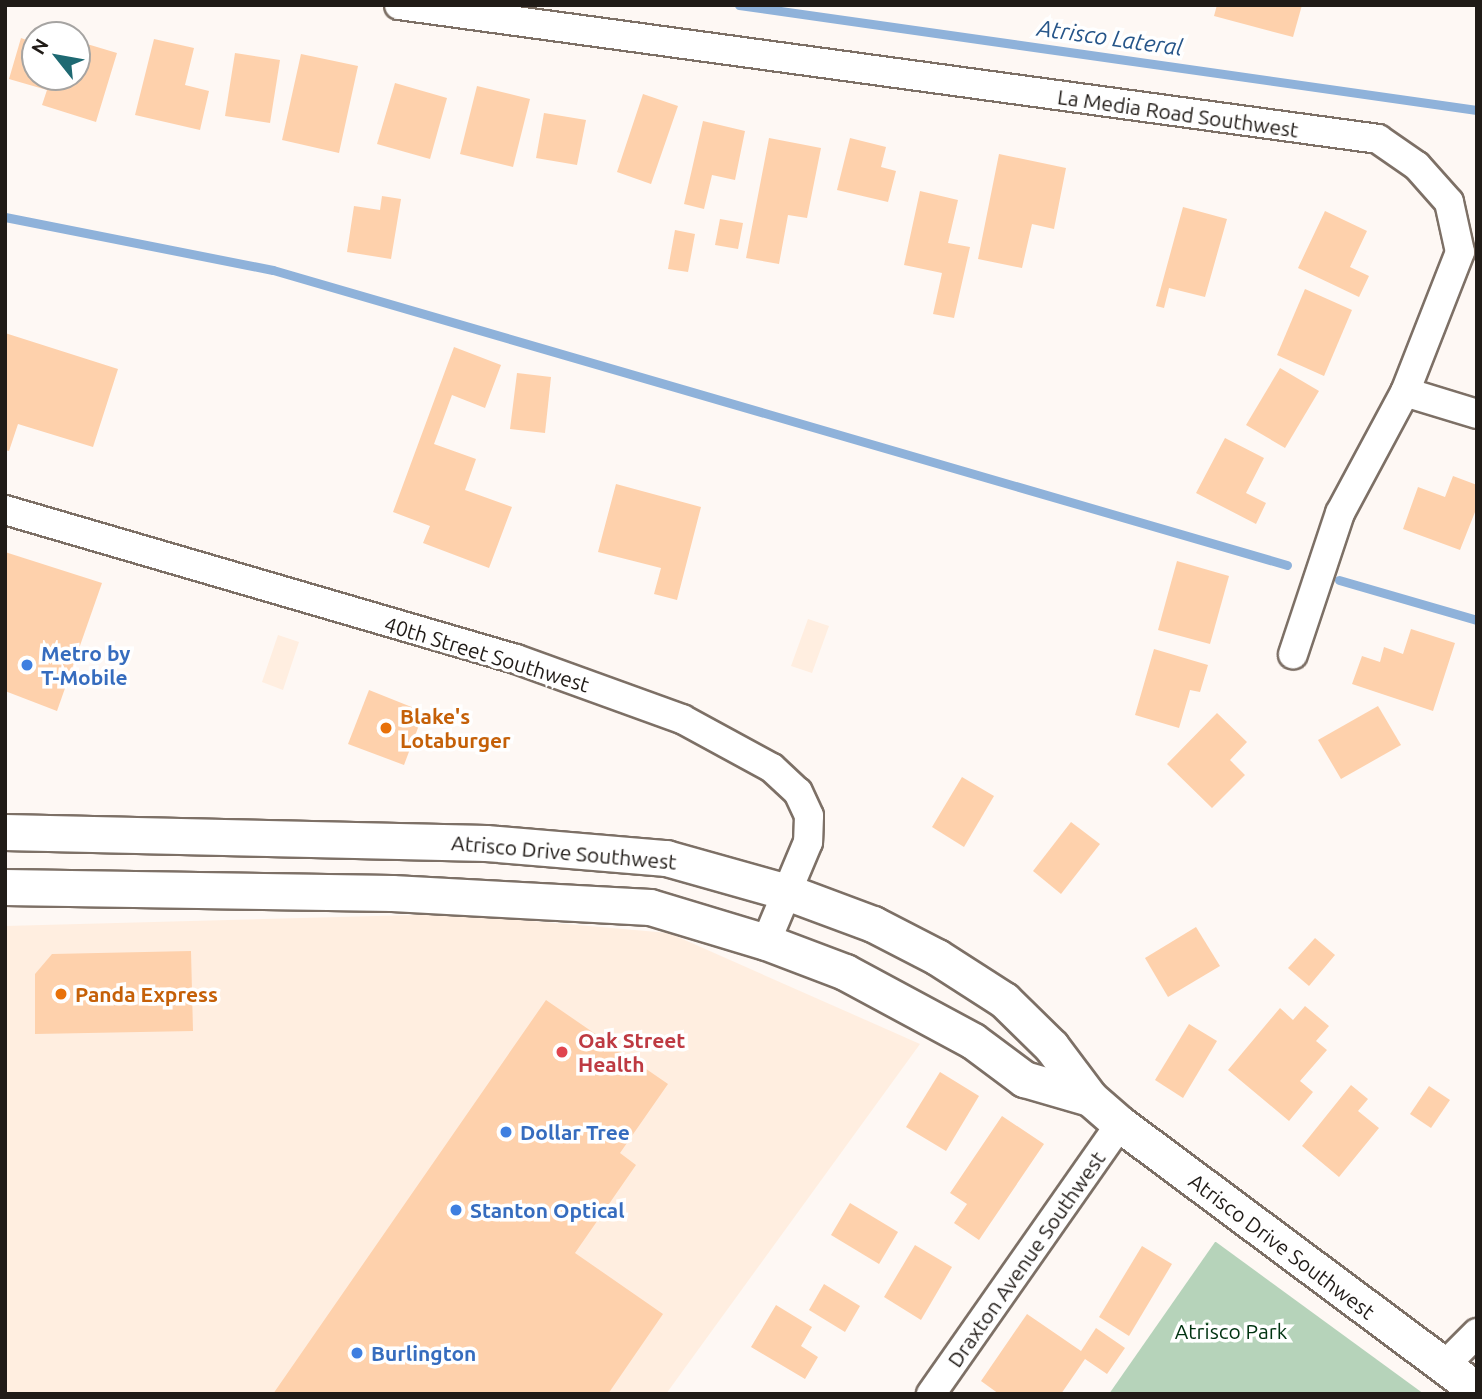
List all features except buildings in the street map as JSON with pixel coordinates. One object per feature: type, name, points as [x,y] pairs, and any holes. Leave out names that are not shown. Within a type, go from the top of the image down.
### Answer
[{"type":"main road","name":"Atrisco Drive Southwest","points":[[5,832],[500,844],[666,858],[787,892],[873,924],[937,957],[1004,1000],[1051,1046],[1090,1098],[1120,1124],[1477,1390]]},
{"type":"main road","name":"Atrisco Drive Southwest","points":[[5,887],[404,893],[650,907],[766,942],[845,972],[973,1041],[1024,1079],[1090,1098]]},
{"type":"street","name":"La Media Road Southwest","points":[[400,5],[1378,139],[1417,166],[1449,202],[1460,252],[1405,392],[1340,513],[1293,654]]},
{"type":"street","points":[[1405,392],[1477,414]]},
{"type":"street","name":"40th Street Southwest","points":[[5,510],[516,659],[682,719],[772,768],[797,792],[809,816],[808,842],[766,942]]},
{"type":"street","name":"Draxton Avenue Southwest","points":[[931,1394],[1120,1124]]},
{"type":"street","points":[[1443,1367],[1477,1334]]},
{"type":"shaded area","points":[[808,619],[829,626],[812,673],[791,666]]},
{"type":"shaded area","points":[[278,635],[299,642],[283,690],[262,682]]},
{"type":"shaded area","points":[[452,914],[669,933],[920,1044],[666,1394],[5,1394],[5,926]]},
{"type":"green space","name":"Atrisco Park","points":[[1216,1242],[1424,1394],[1109,1394]]},
{"type":"waterway","name":"Atrisco Lateral","points":[[739,5],[1477,110]]},
{"type":"waterway","points":[[5,217],[273,270],[1287,565]]},
{"type":"waterway","points":[[1339,580],[1477,620]]},
{"type":"place","name":"Metro by T-Mobile","points":[[27,665]]},
{"type":"place","name":"Blake's Lotaburger","points":[[386,728]]},
{"type":"place","name":"Panda Express","points":[[61,994]]},
{"type":"place","name":"Oak Street Health","points":[[562,1052]]},
{"type":"place","name":"Dollar Tree","points":[[506,1132]]},
{"type":"place","name":"Stanton Optical","points":[[456,1210]]},
{"type":"place","name":"Burlington","points":[[357,1353]]}]
